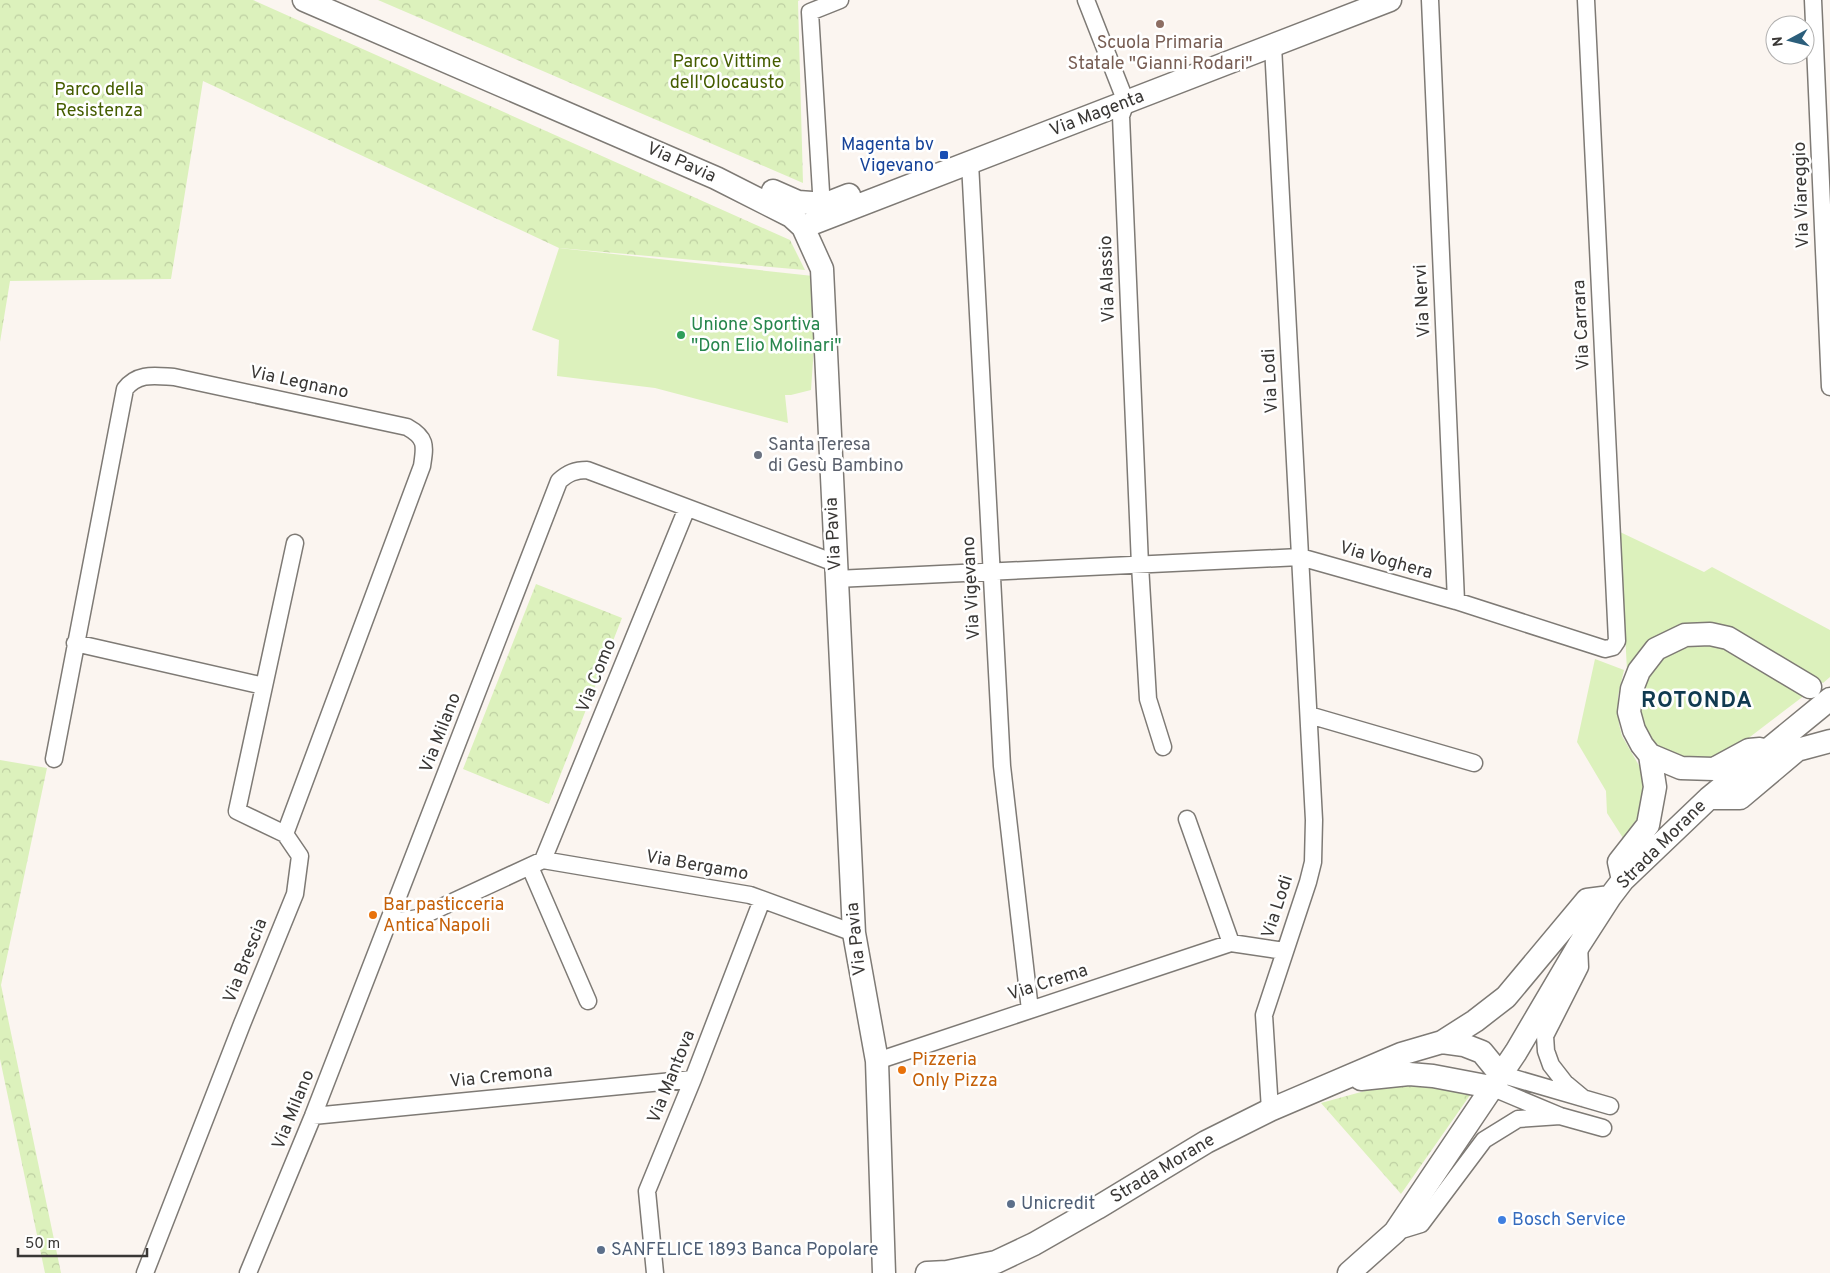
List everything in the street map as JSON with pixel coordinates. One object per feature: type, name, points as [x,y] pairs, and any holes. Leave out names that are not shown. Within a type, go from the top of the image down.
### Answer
[{"type":"street","name":"Via Pavia","points":[[304,0],[716,178],[791,216],[803,228],[822,269],[854,933],[877,1061],[884,1273]]},
{"type":"street","points":[[821,192],[810,12],[840,0]]},
{"type":"street","points":[[1086,0],[1126,102]]},
{"type":"street","name":"Via Magenta","points":[[803,228],[1390,0]]},
{"type":"street","name":"Via Nervi","points":[[1430,0],[1456,601]]},
{"type":"street","name":"Via Carrara","points":[[1586,0],[1617,641],[1613,648]]},
{"type":"street","name":"Via Viareggio","points":[[1813,0],[1830,387]]},
{"type":"street","name":"Via Lodi","points":[[1270,1110],[1264,1015],[1308,882],[1313,862],[1314,820],[1273,46]]},
{"type":"street","name":"Via Alassio","points":[[1126,102],[1121,116],[1140,565]]},
{"type":"street","name":"Via Vigevano","points":[[970,163],[1002,766],[1030,1010]]},
{"type":"street","points":[[716,178],[737,175],[798,202],[826,204],[885,182],[898,190]]},
{"type":"street","name":"Via Legnano","points":[[54,759],[75,643],[126,389],[135,379],[144,376],[174,377],[407,427],[418,433],[423,441],[422,466],[285,834]]},
{"type":"street","name":"Via Milano","points":[[248,1273],[313,1116],[389,923],[559,481],[577,470],[586,470],[687,508],[836,571]]},
{"type":"street","name":"Via Como","points":[[537,863],[687,508]]},
{"type":"street","points":[[285,834],[237,811],[295,542]]},
{"type":"street","name":"Via Voghera","points":[[836,571],[992,571],[1300,558],[1456,601],[1606,649],[1613,648]]},
{"type":"street","points":[[1140,565],[1148,699],[1163,747]]},
{"type":"street","points":[[1771,748],[1749,750],[1714,769],[1681,768],[1650,755],[1634,730],[1629,712],[1632,688],[1639,670],[1656,649],[1685,635],[1710,634],[1728,638],[1810,687]]},
{"type":"street","points":[[75,643],[264,686]]},
{"type":"street","name":"Strada Morane","points":[[1496,1080],[1516,1052],[1579,945],[1617,889],[1709,798],[1830,699]]},
{"type":"street","points":[[1309,714],[1474,763]]},
{"type":"street","points":[[1709,798],[1740,798],[1796,750],[1830,741]]},
{"type":"street","points":[[1442,1042],[1475,1021],[1506,997],[1587,900],[1617,889],[1619,862],[1648,825],[1655,787],[1650,755]]},
{"type":"street","points":[[1187,820],[1231,943]]},
{"type":"street","name":"Via Brescia","points":[[145,1273],[295,894],[300,856],[285,834]]},
{"type":"street","points":[[389,923],[418,918],[537,863],[588,1001]]},
{"type":"street","name":"Via Bergamo","points":[[537,863],[750,895],[854,933]]},
{"type":"street","name":"Via Mantova","points":[[655,1273],[647,1191],[693,1079],[762,900]]},
{"type":"street","name":"Via Crema","points":[[877,1061],[1231,943],[1284,951]]},
{"type":"street","points":[[1579,945],[1580,967],[1545,1036],[1546,1051],[1551,1065],[1564,1083],[1582,1098]]},
{"type":"street","name":"Strada Morane","points":[[927,1273],[947,1272],[996,1262],[1026,1248],[1097,1208],[1206,1142],[1270,1110],[1401,1054],[1442,1042],[1464,1045],[1482,1052],[1496,1080]]},
{"type":"street","name":"Strada Morane","points":[[1342,1080],[1409,1074],[1496,1080]]},
{"type":"street","name":"Via Cremona","points":[[313,1116],[693,1079]]},
{"type":"street","points":[[1496,1080],[1582,1098],[1610,1106]]},
{"type":"street","points":[[1496,1080],[1560,1116],[1603,1128]]},
{"type":"street","points":[[1349,1273],[1395,1232],[1496,1080]]},
{"type":"street","points":[[1395,1232],[1422,1224],[1484,1140],[1518,1119],[1560,1116]]},
{"type":"green space","name":"Parco della Resistenza","points":[[0,0],[253,0],[790,240],[805,270],[559,248],[203,81],[171,279],[10,281],[0,342]]},
{"type":"green space","name":"Parco Vittime dell'Olocausto","points":[[378,0],[800,0],[798,1],[803,183]]},
{"type":"green space","name":"Unione Sportiva \"Don Elio Molinari\"","points":[[559,248],[813,276],[815,331],[811,390],[785,395],[788,423],[655,388],[557,376],[559,340],[532,330]]},
{"type":"green space","points":[[1620,532],[1704,572],[1712,567],[1830,630],[1830,677],[1823,683],[1739,632],[1726,627],[1627,671]]},
{"type":"green space","points":[[536,584],[622,618],[549,804],[463,769]]},
{"type":"green space","points":[[1690,644],[1717,645],[1805,695],[1725,756],[1715,760],[1664,757],[1644,729],[1640,709],[1642,688],[1657,662],[1668,654]]},
{"type":"green space","points":[[1595,659],[1624,670],[1618,696],[1619,724],[1622,736],[1641,769],[1645,780],[1642,812],[1623,838],[1607,813],[1606,791],[1577,742]]},
{"type":"green space","points":[[0,760],[47,768],[1,985],[61,1273],[45,1273],[0,1059]]},
{"type":"green space","points":[[1412,1078],[1475,1088],[1401,1194],[1321,1103]]},
{"type":"place","name":"Scuola Primaria Statale \"Gianni Rodari\"","points":[[1160,24]]},
{"type":"place","name":"Magenta bv Vigevano","points":[[944,155]]},
{"type":"place","name":"Unione Sportiva \"Don Elio Molinari\"","points":[[681,335]]},
{"type":"place","name":"Santa Teresa di Gesù Bambino","points":[[758,455]]},
{"type":"place","name":"Bar pasticceria Antica Napoli","points":[[373,915]]},
{"type":"place","name":"Pizzeria Only Pizza","points":[[902,1070]]},
{"type":"place","name":"Unicredit","points":[[1011,1204]]},
{"type":"place","name":"Bosch Service","points":[[1502,1220]]},
{"type":"place","name":"SANFELICE 1893 Banca Popolare","points":[[601,1250]]},
{"type":"district","name":"ROTONDA","points":[[1697,701]]}]
